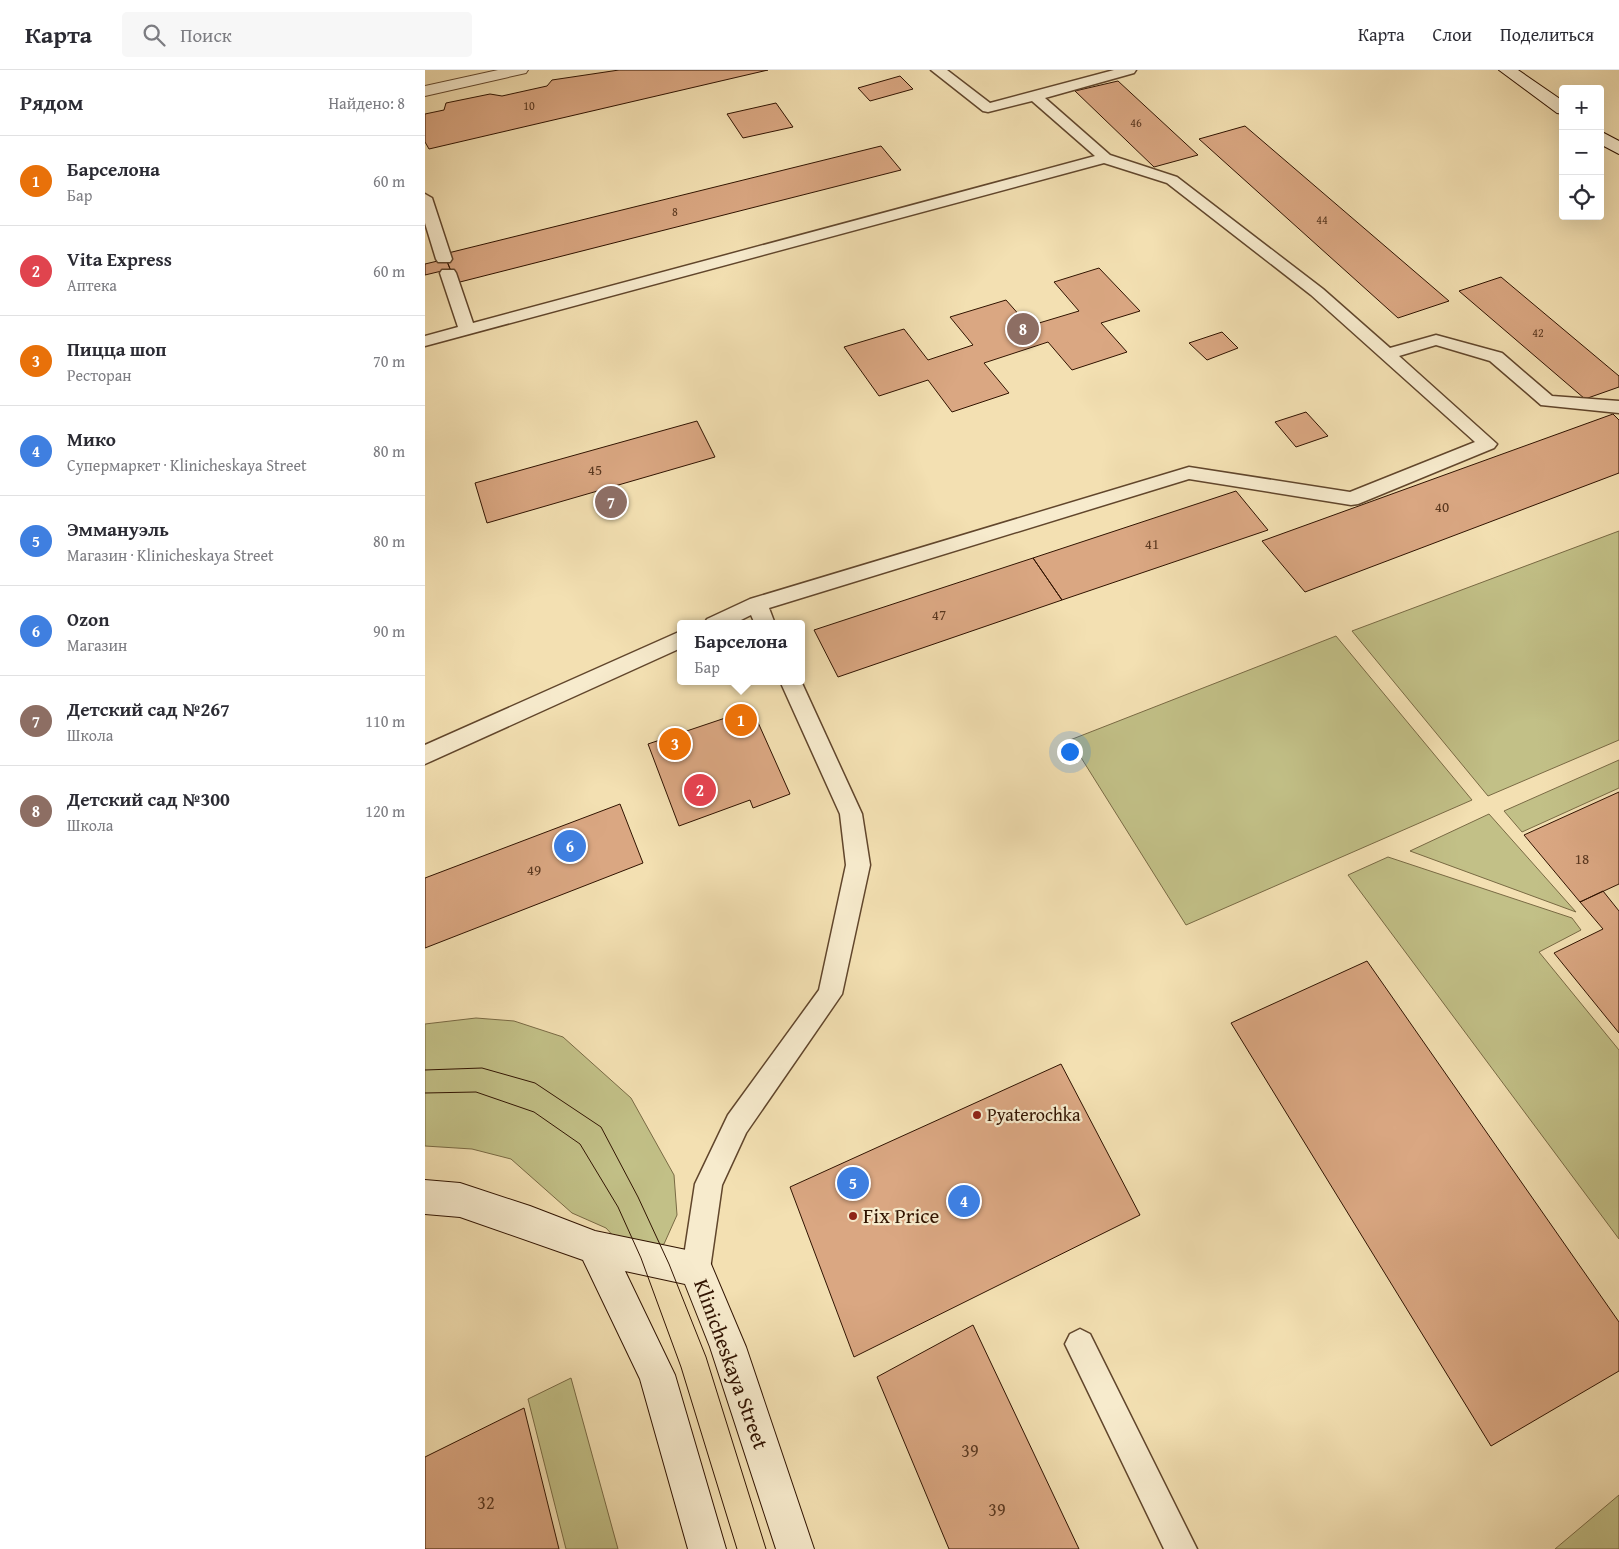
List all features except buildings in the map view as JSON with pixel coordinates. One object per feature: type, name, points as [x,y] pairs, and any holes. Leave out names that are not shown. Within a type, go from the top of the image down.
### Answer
[{"type":"street","points":[[425,90],[520,70]]},
{"type":"street","points":[[1507,70],[1559,107]]},
{"type":"street","points":[[1604,139],[1619,149]]},
{"type":"street","name":"Klinicheskaya Street","points":[[425,1197],[460,1200],[530,1223],[595,1248],[696,1270],[728,1347],[795,1549]]},
{"type":"street","points":[[595,1248],[657,1375],[707,1549]]},
{"type":"lane","points":[[938,70],[988,108],[1129,70]]},
{"type":"lane","points":[[723,620],[757,604],[1189,473],[1351,498],[1488,444],[1317,292],[1172,180],[1105,158],[1035,96]]},
{"type":"lane","points":[[425,341],[1105,158]]},
{"type":"lane","points":[[425,198],[467,330]]},
{"type":"lane","points":[[1387,354],[1436,340],[1496,357],[1547,401],[1619,407]]},
{"type":"lane","points":[[757,604],[763,620]]},
{"type":"lane","points":[[425,756],[677,641]]},
{"type":"lane","points":[[696,1270],[709,1184],[737,1124],[830,994],[858,865],[851,814],[792,685]]},
{"type":"lane","points":[[1080,1344],[1181,1549]]},
{"type":"shaded area","points":[[1619,531],[1619,740],[1488,796],[1352,631]]},
{"type":"shaded area","points":[[1336,636],[1472,800],[1186,925],[1070,740]]},
{"type":"shaded area","points":[[1619,760],[1619,788],[1522,832],[1504,811]]},
{"type":"shaded area","points":[[1489,814],[1576,912],[1410,851]]},
{"type":"shaded area","points":[[1388,857],[1572,918],[1581,930],[1539,952],[1619,1050],[1619,1239],[1348,875]]},
{"type":"shaded area","points":[[476,1018],[514,1021],[563,1037],[631,1098],[674,1175],[677,1215],[664,1244],[627,1251],[606,1228],[572,1213],[511,1159],[472,1149],[425,1146],[425,1024]]},
{"type":"shaded area","points":[[571,1378],[618,1549],[566,1549],[528,1399]]},
{"type":"shaded area","points":[[1619,1495],[1619,1549],[1555,1549]]},
{"type":"tram line","points":[[425,1070],[482,1068],[535,1083],[601,1127],[638,1197],[669,1264],[706,1357],[766,1549]]},
{"type":"tram line","points":[[425,1093],[476,1092],[534,1112],[580,1144],[618,1207],[641,1258],[681,1367],[737,1549]]},
{"type":"place","name":"Детский сад №300","points":[[1023,329]]},
{"type":"place","name":"Детский сад №267","points":[[611,502]]},
{"type":"place","name":"Барселона","points":[[741,720]]},
{"type":"place","name":"Пицца шоп","points":[[675,744]]},
{"type":"place","name":"Vita Express","points":[[700,790]]},
{"type":"place","name":"Ozon","points":[[570,846]]},
{"type":"place","name":"Pyaterochka","points":[[977,1115]]},
{"type":"place","name":"Эммануэль","points":[[853,1183]]},
{"type":"place","name":"Мико","points":[[964,1201]]},
{"type":"place","name":"Fix Price","points":[[853,1216]]}]
